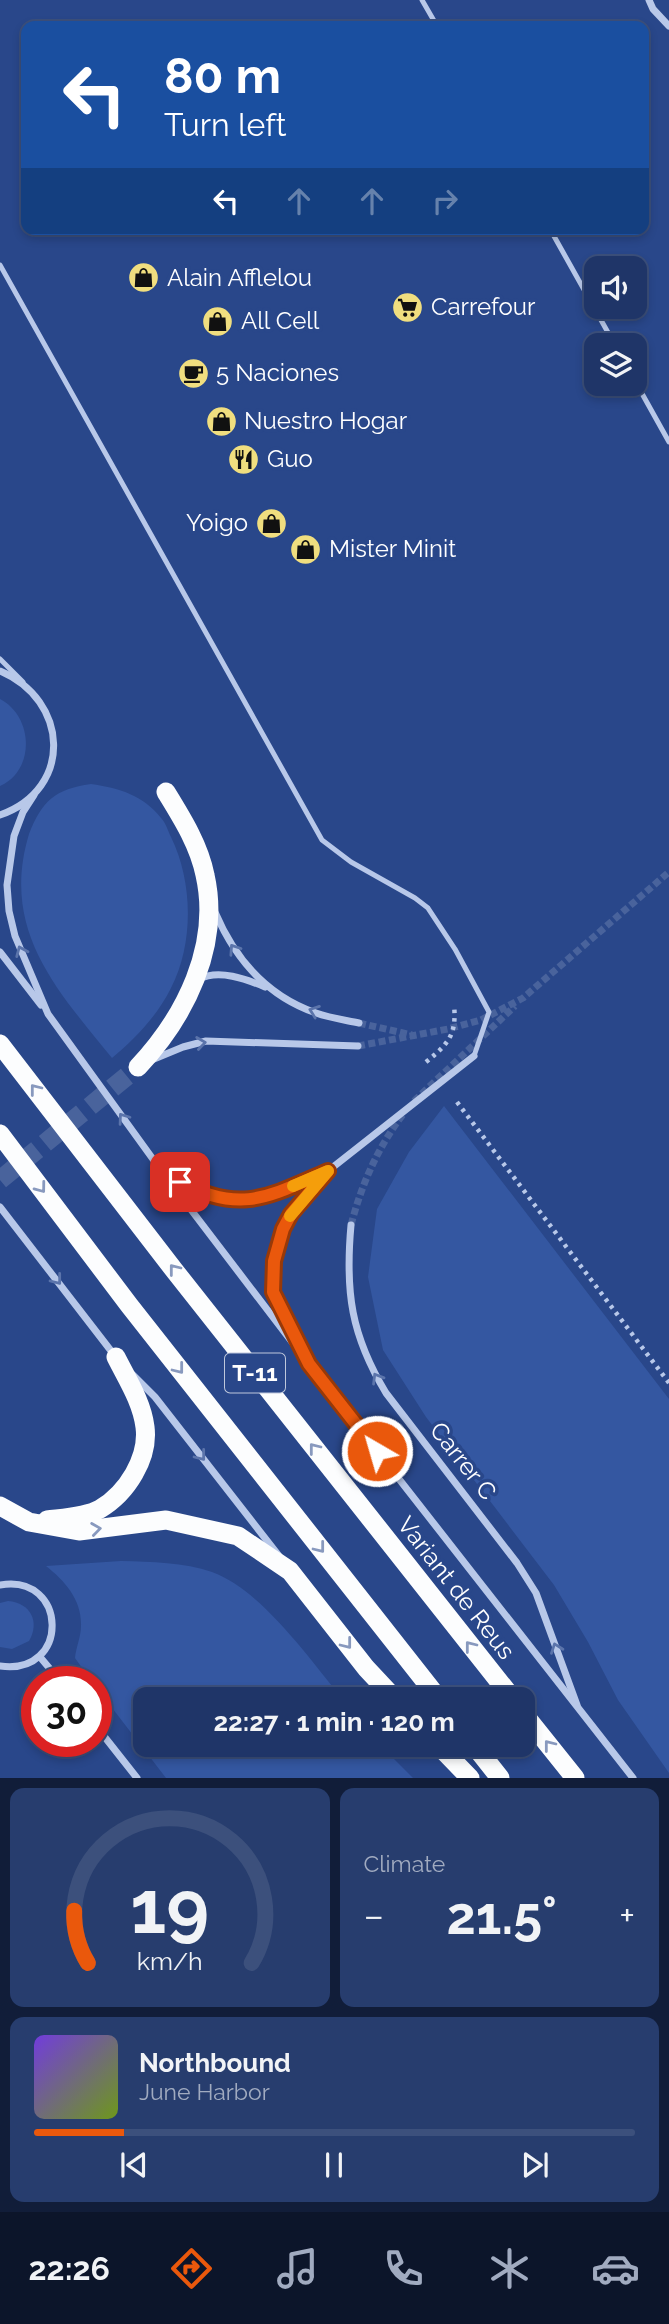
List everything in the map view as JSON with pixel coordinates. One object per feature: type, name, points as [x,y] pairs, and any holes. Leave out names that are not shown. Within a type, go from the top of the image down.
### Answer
[{"type":"highway","points":[[138,1067],[173,1026],[203,957],[208,928],[209,899],[205,874],[189,830],[166,792]]},
{"type":"highway","name":"Variant de Reus","points":[[0,1044],[174,1270],[504,1687]]},
{"type":"highway","name":"T-11","points":[[0,1134],[129,1305],[430,1687]]},
{"type":"highway","points":[[29,1522],[69,1517],[99,1509],[127,1485],[143,1457],[145,1427],[136,1396],[116,1357]]},
{"type":"highway","points":[[0,1506],[29,1522],[79,1531],[166,1520],[238,1536],[290,1571],[384,1687]]},
{"type":"highway","points":[[535,1728],[575,1778]]},
{"type":"highway","points":[[450,1757],[470,1778]]},
{"type":"highway","points":[[483,1757],[500,1778]]},
{"type":"street","points":[[649,0],[653,9],[669,26]]},
{"type":"street","points":[[0,671],[23,682],[38,697],[49,715],[54,736],[53,757],[46,778],[23,812],[14,836],[7,885],[15,936],[48,1014]]},
{"type":"street","points":[[0,815],[14,810],[34,795]]},
{"type":"street","points":[[209,899],[225,937],[238,956],[250,971],[272,990],[294,1004],[317,1013],[359,1023]]},
{"type":"street","points":[[0,951],[163,1173],[309,1364],[633,1778]]},
{"type":"street","points":[[194,981],[216,974],[249,980],[272,990]]},
{"type":"street","points":[[138,1067],[163,1054],[206,1041],[358,1046]]},
{"type":"street","points":[[309,1364],[273,1292],[276,1246],[291,1214],[328,1171],[474,1056]]},
{"type":"street","points":[[163,1173],[197,1191],[238,1201],[270,1196],[328,1171]]},
{"type":"street","points":[[0,1207],[116,1357],[155,1397],[290,1571]]},
{"type":"street","name":"Carrer C","points":[[351,1225],[351,1309],[368,1364],[386,1393],[530,1583],[580,1712]]},
{"type":"street","points":[[0,1585],[15,1583],[39,1593],[52,1616],[53,1630],[49,1644],[40,1657],[15,1667],[0,1665]]},
{"type":"street","points":[[40,1657],[48,1666]]},
{"type":"street","points":[[112,1747],[136,1778]]},
{"type":"lane","points":[[422,0],[434,21]]},
{"type":"lane","points":[[553,235],[608,333]]},
{"type":"lane","points":[[0,265],[321,840],[351,863],[428,908],[449,939],[489,1012],[474,1056]]},
{"type":"lane","points":[[643,396],[669,442]]},
{"type":"lane","points":[[0,659],[23,682]]},
{"type":"path","points":[[426,1062],[444,1047],[456,1024],[454,1005]]},
{"type":"path","points":[[457,1102],[669,1383]]},
{"type":"shaded area","points":[[0,699],[11,707],[19,718],[26,743],[20,768],[0,786]]},
{"type":"shaded area","points":[[91,784],[130,794],[154,810],[167,827],[184,873],[187,893],[184,952],[171,988],[145,1026],[112,1058],[54,983],[28,929],[22,900],[22,868],[29,834],[39,813],[51,798],[59,793]]},
{"type":"shaded area","points":[[444,1106],[669,1399],[669,1773],[618,1700],[554,1585],[426,1417],[383,1350],[368,1277],[377,1209],[409,1152]]},
{"type":"shaded area","points":[[121,1561],[167,1563],[212,1572],[249,1594],[284,1627],[333,1687],[133,1687],[133,1735],[112,1708],[112,1666],[81,1666],[75,1658],[81,1630],[79,1608],[66,1585],[46,1566]]},
{"type":"shaded area","points":[[8,1601],[23,1605],[28,1610],[34,1627],[29,1641],[12,1649],[0,1647],[0,1603]]},
{"type":"shaded area","points":[[150,1757],[392,1757],[413,1778],[166,1778]]},
{"type":"tunnel","points":[[358,1046],[481,1020],[523,998],[669,872]]},
{"type":"tunnel","points":[[414,1101],[515,1006]]},
{"type":"tunnel","points":[[359,1023],[412,1035]]},
{"type":"tunnel","points":[[0,1180],[138,1067]]},
{"type":"tunnel","points":[[351,1225],[372,1166],[404,1113]]},
{"type":"slow traffic","points":[[290,1216],[328,1171],[293,1186]]},
{"type":"place","name":"Alain Afflelou","points":[[144,278]]},
{"type":"place","name":"Carrefour","points":[[408,307]]},
{"type":"place","name":"All Cell","points":[[218,321]]},
{"type":"place","name":"5 Naciones","points":[[193,373]]},
{"type":"place","name":"Nuestro Hogar","points":[[221,421]]},
{"type":"place","name":"Guo","points":[[244,459]]},
{"type":"place","name":"Yoigo","points":[[271,523]]},
{"type":"place","name":"Mister Minit","points":[[306,549]]},
{"type":"route","points":[[180,1182],[218,1198],[254,1200],[270,1196],[328,1171],[291,1214],[283,1229],[276,1246],[273,1292],[309,1364],[377,1451]]}]
